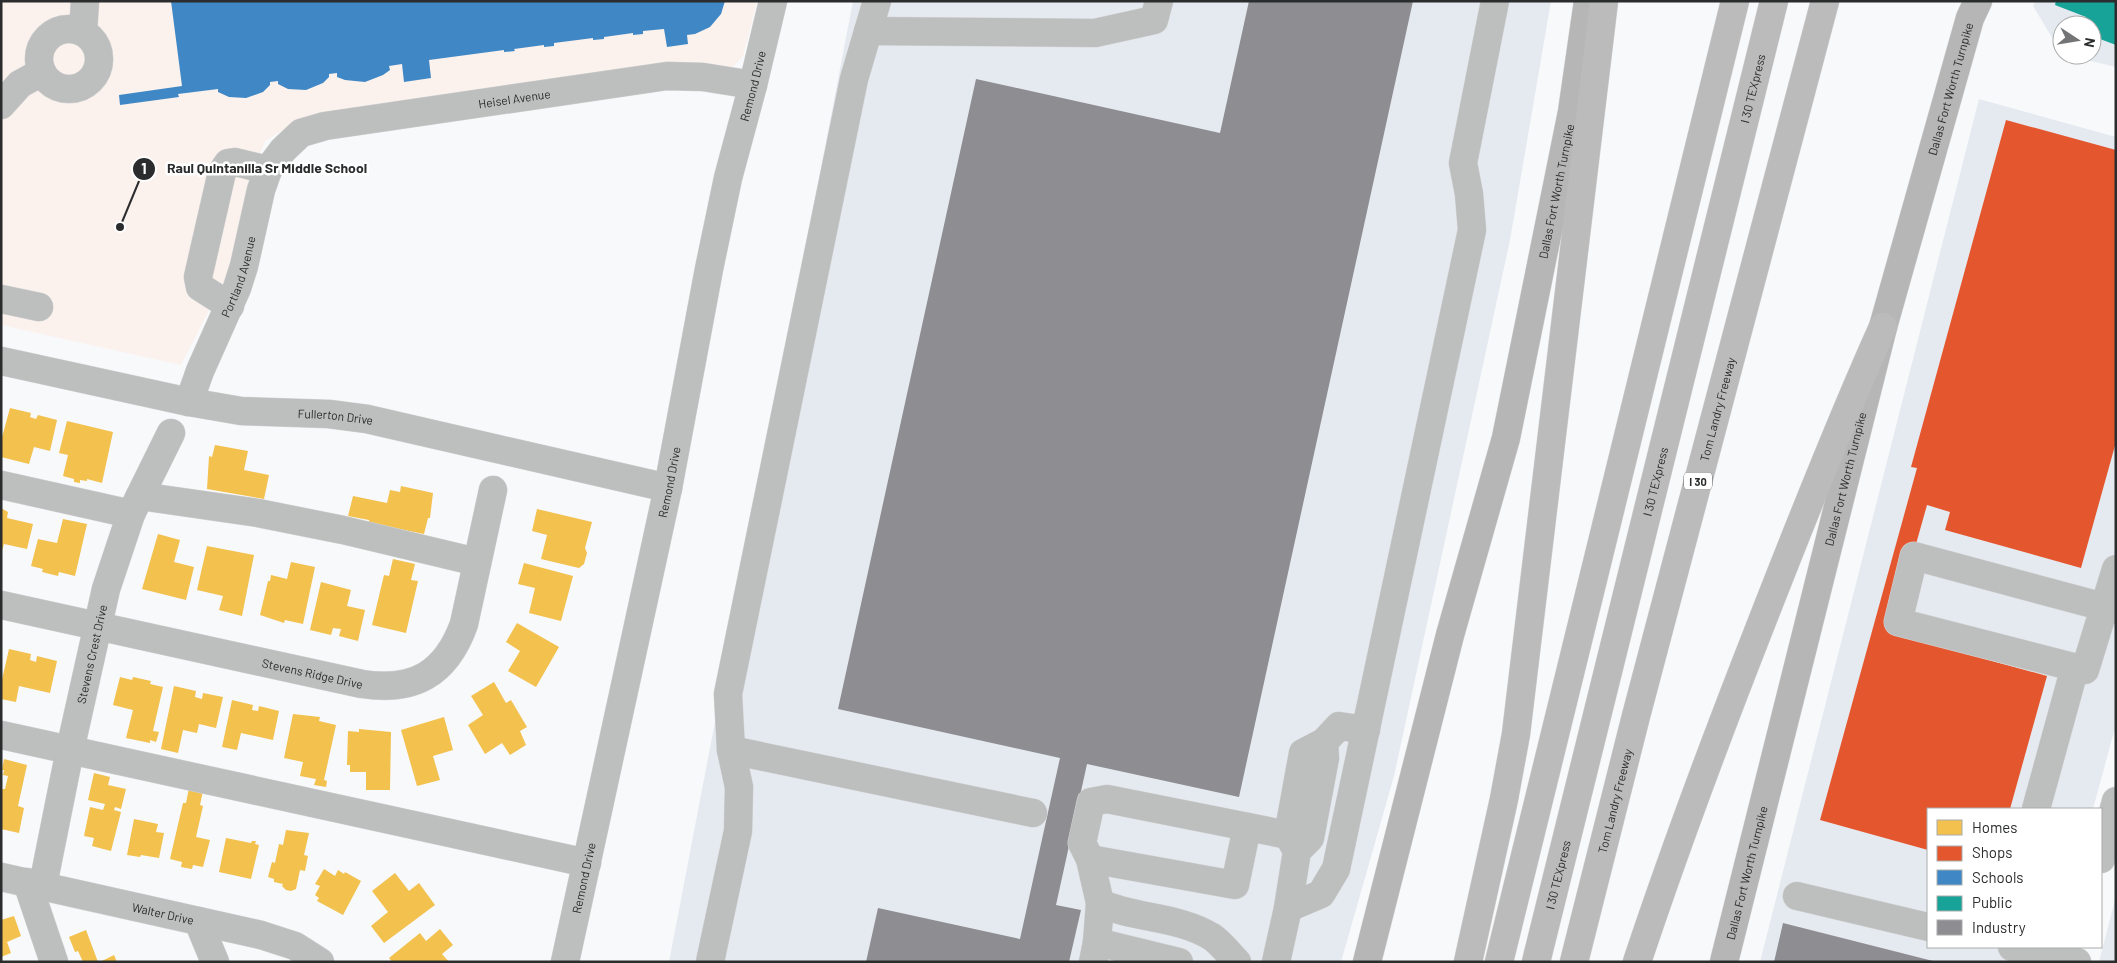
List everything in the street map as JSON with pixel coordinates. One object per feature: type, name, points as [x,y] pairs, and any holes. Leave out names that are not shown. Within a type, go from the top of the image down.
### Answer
[{"type":"highway","points":[[1468,962],[1504,799],[1517,725],[1604,1]]},
{"type":"highway","points":[[1499,962],[1735,1]]},
{"type":"highway","name":"I 30 TEXpress","points":[[1536,962],[1774,1]]},
{"type":"highway","name":"Tom Landry Freeway","points":[[1574,962],[1638,707],[1824,1]]},
{"type":"highway","points":[[1637,962],[1685,821],[1713,747],[1841,421],[1883,327]]},
{"type":"main road","name":"Dallas Fort Worth Turnpike","points":[[1367,962],[1379,921],[1450,635],[1506,438],[1572,112],[1588,1]]},
{"type":"main road","name":"Dallas Fort Worth Turnpike","points":[[1724,962],[1883,327],[1970,18],[1978,1]]},
{"type":"main road","points":[[1374,962],[1379,921]]},
{"type":"street","points":[[83,32],[85,1]]},
{"type":"street","name":"Remond Drive","points":[[565,962],[668,488],[728,178],[773,1]]},
{"type":"street","points":[[710,962],[738,831],[739,787],[731,750],[728,694],[854,79],[877,1]]},
{"type":"street","points":[[868,31],[1095,33],[1154,20],[1159,1]]},
{"type":"street","points":[[1298,904],[1321,894],[1336,869],[1472,230],[1469,194],[1463,163],[1495,1]]},
{"type":"street","points":[[65,29],[83,32],[96,45],[99,54],[99,64],[91,81],[83,86],[64,89],[55,86],[47,80],[42,72],[40,54],[49,38],[65,29]]},
{"type":"street","points":[[1,105],[20,84],[42,72]]},
{"type":"street","name":"Heisel Avenue","points":[[275,160],[301,134],[325,126],[667,76],[703,77],[753,85]]},
{"type":"street","points":[[230,306],[200,287],[198,276],[222,172],[228,163],[275,160]]},
{"type":"street","name":"Portland Avenue","points":[[189,402],[200,371],[230,306],[244,266],[261,190],[275,160]]},
{"type":"street","points":[[1,299],[39,307]]},
{"type":"street","name":"Fullerton Drive","points":[[1,361],[189,402],[241,411],[329,414],[367,419],[668,488]]},
{"type":"street","name":"Stevens Crest Drive","points":[[24,882],[70,750],[106,589],[136,505],[171,432]]},
{"type":"street","points":[[1,485],[136,505],[258,513],[344,530],[477,562]]},
{"type":"street","name":"Stevens Ridge Drive","points":[[1,605],[362,684],[383,688],[400,686],[420,680],[433,670],[449,655],[458,640],[464,624],[493,490]]},
{"type":"street","points":[[2110,608],[1914,556],[1898,622],[2085,670],[2110,608],[2116,569]]},
{"type":"street","points":[[2036,808],[2075,667]]},
{"type":"street","points":[[1179,962],[1095,952],[1100,903],[1090,858],[1082,843],[1091,802],[1107,799],[1247,827],[1292,843],[1310,838],[1325,758],[1324,742],[1339,726],[1366,730]]},
{"type":"street","points":[[1,735],[587,863]]},
{"type":"street","points":[[731,750],[1033,813]]},
{"type":"street","points":[[2102,855],[2115,807]]},
{"type":"street","points":[[1090,858],[1235,885],[1247,827]]},
{"type":"street","points":[[1276,962],[1298,904],[1292,843]]},
{"type":"street","points":[[24,882],[54,962]]},
{"type":"street","name":"Walter Drive","points":[[24,882],[261,935],[295,946],[320,962]]},
{"type":"street","points":[[1797,896],[1927,927]]},
{"type":"street","points":[[1100,903],[1116,910],[1170,921],[1197,930],[1213,938],[1237,962]]},
{"type":"street","points":[[198,921],[215,962]]},
{"type":"street","points":[[2017,948],[2069,958],[2084,948]]},
{"type":"shaded area","points":[[1,1],[57,1],[66,3],[66,1],[757,1],[743,56],[729,71],[686,62],[335,110],[299,120],[265,141],[249,180],[227,275],[181,365],[1,325]]},
{"type":"shaded area","points":[[853,1],[1551,1],[1510,240],[1394,776],[1341,962],[669,962]]},
{"type":"shaded area","points":[[2035,1],[2116,1],[2116,67],[2102,64],[2102,15],[2052,15],[2052,37],[2033,6]]},
{"type":"shaded area","points":[[1979,99],[2116,137],[2116,724],[2093,808],[1927,808],[1927,948],[2052,948],[2046,962],[1760,962]]},
{"type":"shaded area","points":[[2116,896],[2116,962],[2099,962]]},
{"type":"building: Homes","points":[[10,408],[31,413],[30,417],[36,419],[38,415],[57,420],[50,451],[34,447],[29,464],[1,457],[1,441]]},
{"type":"building: Homes","points":[[67,421],[113,432],[102,483],[87,479],[87,481],[80,480],[80,483],[74,482],[74,479],[63,476],[68,455],[59,453]]},
{"type":"building: Homes","points":[[215,445],[248,451],[244,470],[269,475],[264,499],[207,489],[209,456],[212,457]]},
{"type":"building: Homes","points":[[401,486],[433,493],[430,518],[428,518],[424,534],[369,523],[369,520],[348,516],[353,496],[387,503],[390,490],[400,492]]},
{"type":"building: Homes","points":[[1,508],[8,512],[7,518],[33,524],[27,549],[4,544],[1,554]]},
{"type":"building: Homes","points":[[537,509],[592,522],[585,548],[587,553],[584,564],[579,568],[541,559],[547,535],[532,531]]},
{"type":"building: Homes","points":[[63,519],[87,524],[75,576],[59,572],[58,576],[42,572],[43,569],[31,566],[38,539],[57,543]]},
{"type":"building: Homes","points":[[158,534],[180,540],[174,562],[194,567],[186,600],[142,589]]},
{"type":"building: Homes","points":[[207,546],[254,555],[242,616],[219,610],[223,596],[197,590]]},
{"type":"building: Homes","points":[[393,559],[415,564],[411,580],[418,581],[406,633],[372,625],[384,575],[389,576]]},
{"type":"building: Homes","points":[[291,562],[315,567],[303,624],[285,620],[284,623],[260,615],[271,575],[287,579]]},
{"type":"building: Homes","points":[[524,563],[573,576],[561,621],[529,613],[535,588],[518,584]]},
{"type":"building: Homes","points":[[321,582],[351,590],[347,606],[365,610],[358,641],[339,636],[341,629],[333,628],[331,635],[310,630]]},
{"type":"building: Homes","points":[[517,623],[559,647],[536,687],[508,671],[520,651],[506,642]]},
{"type":"building: Homes","points":[[9,649],[31,654],[30,660],[36,662],[37,656],[57,661],[50,693],[19,686],[16,702],[1,699],[1,684]]},
{"type":"building: Homes","points":[[120,677],[132,680],[133,677],[151,681],[150,684],[163,687],[153,731],[159,732],[156,742],[150,740],[150,743],[126,738],[133,710],[113,705]]},
{"type":"building: Homes","points":[[494,682],[506,703],[511,700],[527,727],[520,731],[526,745],[510,755],[502,743],[485,754],[468,725],[483,715],[471,696]]},
{"type":"building: Homes","points":[[174,686],[196,691],[195,697],[202,699],[203,693],[223,697],[216,728],[199,724],[197,733],[183,730],[178,753],[161,749]]},
{"type":"building: Homes","points":[[232,700],[253,705],[252,710],[258,711],[259,706],[279,711],[273,740],[241,733],[237,750],[222,747]]},
{"type":"building: Homes","points":[[293,714],[320,717],[319,721],[336,725],[324,780],[327,781],[326,787],[314,785],[316,779],[300,776],[303,762],[284,758]]},
{"type":"building: Homes","points":[[444,717],[453,750],[433,756],[440,780],[417,786],[401,730]]},
{"type":"building: Homes","points":[[359,729],[391,732],[390,790],[366,790],[366,772],[350,772],[350,765],[347,765],[348,731],[359,732]]},
{"type":"building: Homes","points":[[4,759],[27,765],[18,806],[24,808],[19,833],[1,829],[1,789],[5,789],[8,776],[3,775]]},
{"type":"building: Homes","points":[[94,773],[110,777],[108,785],[126,789],[121,809],[115,807],[114,810],[121,812],[111,851],[92,846],[94,838],[84,836],[90,807],[103,810],[105,804],[88,800]]},
{"type":"building: Homes","points":[[189,788],[203,791],[200,805],[203,806],[196,837],[210,840],[203,867],[193,865],[192,869],[181,867],[182,862],[170,859],[183,803],[186,803]]},
{"type":"building: Homes","points":[[134,819],[158,824],[156,832],[164,833],[159,858],[127,855]]},
{"type":"building: Homes","points":[[286,830],[309,833],[304,855],[308,856],[305,871],[300,870],[296,889],[291,891],[286,890],[282,886],[283,884],[274,882],[274,879],[268,877],[272,862],[275,863],[279,844],[283,845]]},
{"type":"building: Homes","points":[[226,838],[251,843],[256,841],[255,844],[259,845],[251,879],[219,872]]},
{"type":"building: Homes","points":[[324,869],[335,876],[338,870],[344,874],[345,872],[361,881],[343,915],[317,901],[319,898],[315,895],[320,886],[315,884]]},
{"type":"building: Homes","points":[[395,873],[409,891],[419,883],[435,905],[384,943],[371,926],[388,912],[372,891]]},
{"type":"building: Homes","points":[[14,916],[21,936],[7,942],[11,953],[1,957],[1,920]]},
{"type":"building: Homes","points":[[440,929],[453,945],[442,954],[449,962],[392,962],[389,958],[420,933],[426,941]]},
{"type":"building: Homes","points":[[86,930],[98,962],[83,962],[78,951],[75,952],[69,937]]},
{"type":"building: Homes","points":[[114,955],[117,962],[100,962]]},
{"type":"building: Shops","points":[[2006,120],[2116,150],[2116,442],[2081,568],[1945,530],[1950,512],[1927,505],[1891,633],[2047,676],[2010,808],[1927,808],[1927,850],[1820,820],[1917,468],[1911,467]]},
{"type":"building: Schools","points":[[171,1],[725,1],[721,14],[710,27],[695,34],[687,35],[688,44],[667,47],[664,29],[643,31],[643,34],[633,35],[633,33],[604,37],[604,39],[593,40],[593,38],[554,43],[554,46],[544,47],[544,45],[514,49],[515,51],[504,52],[504,50],[429,60],[431,78],[404,82],[402,64],[389,66],[390,70],[383,75],[365,82],[345,80],[337,77],[337,73],[329,74],[329,77],[323,83],[306,90],[288,89],[278,84],[278,81],[270,82],[270,85],[263,92],[246,98],[229,97],[218,92],[218,89],[178,94],[179,97],[120,105],[119,95],[182,86]]},
{"type":"building: Public","points":[[2056,1],[2116,1],[2116,45],[2102,40],[2102,15],[2081,15],[2055,5]]},
{"type":"building: Industry","points":[[1249,1],[1413,1],[1239,797],[1087,764],[1056,905],[1081,910],[1069,962],[866,962],[878,908],[1020,939],[1060,758],[838,709],[976,79],[1220,133]]},
{"type":"building: Industry","points":[[1783,923],[1933,961],[1933,962],[1774,962]]},
{"type":"place","name":"Raul Quintanilla Sr Middle School","points":[[120,227]]}]
